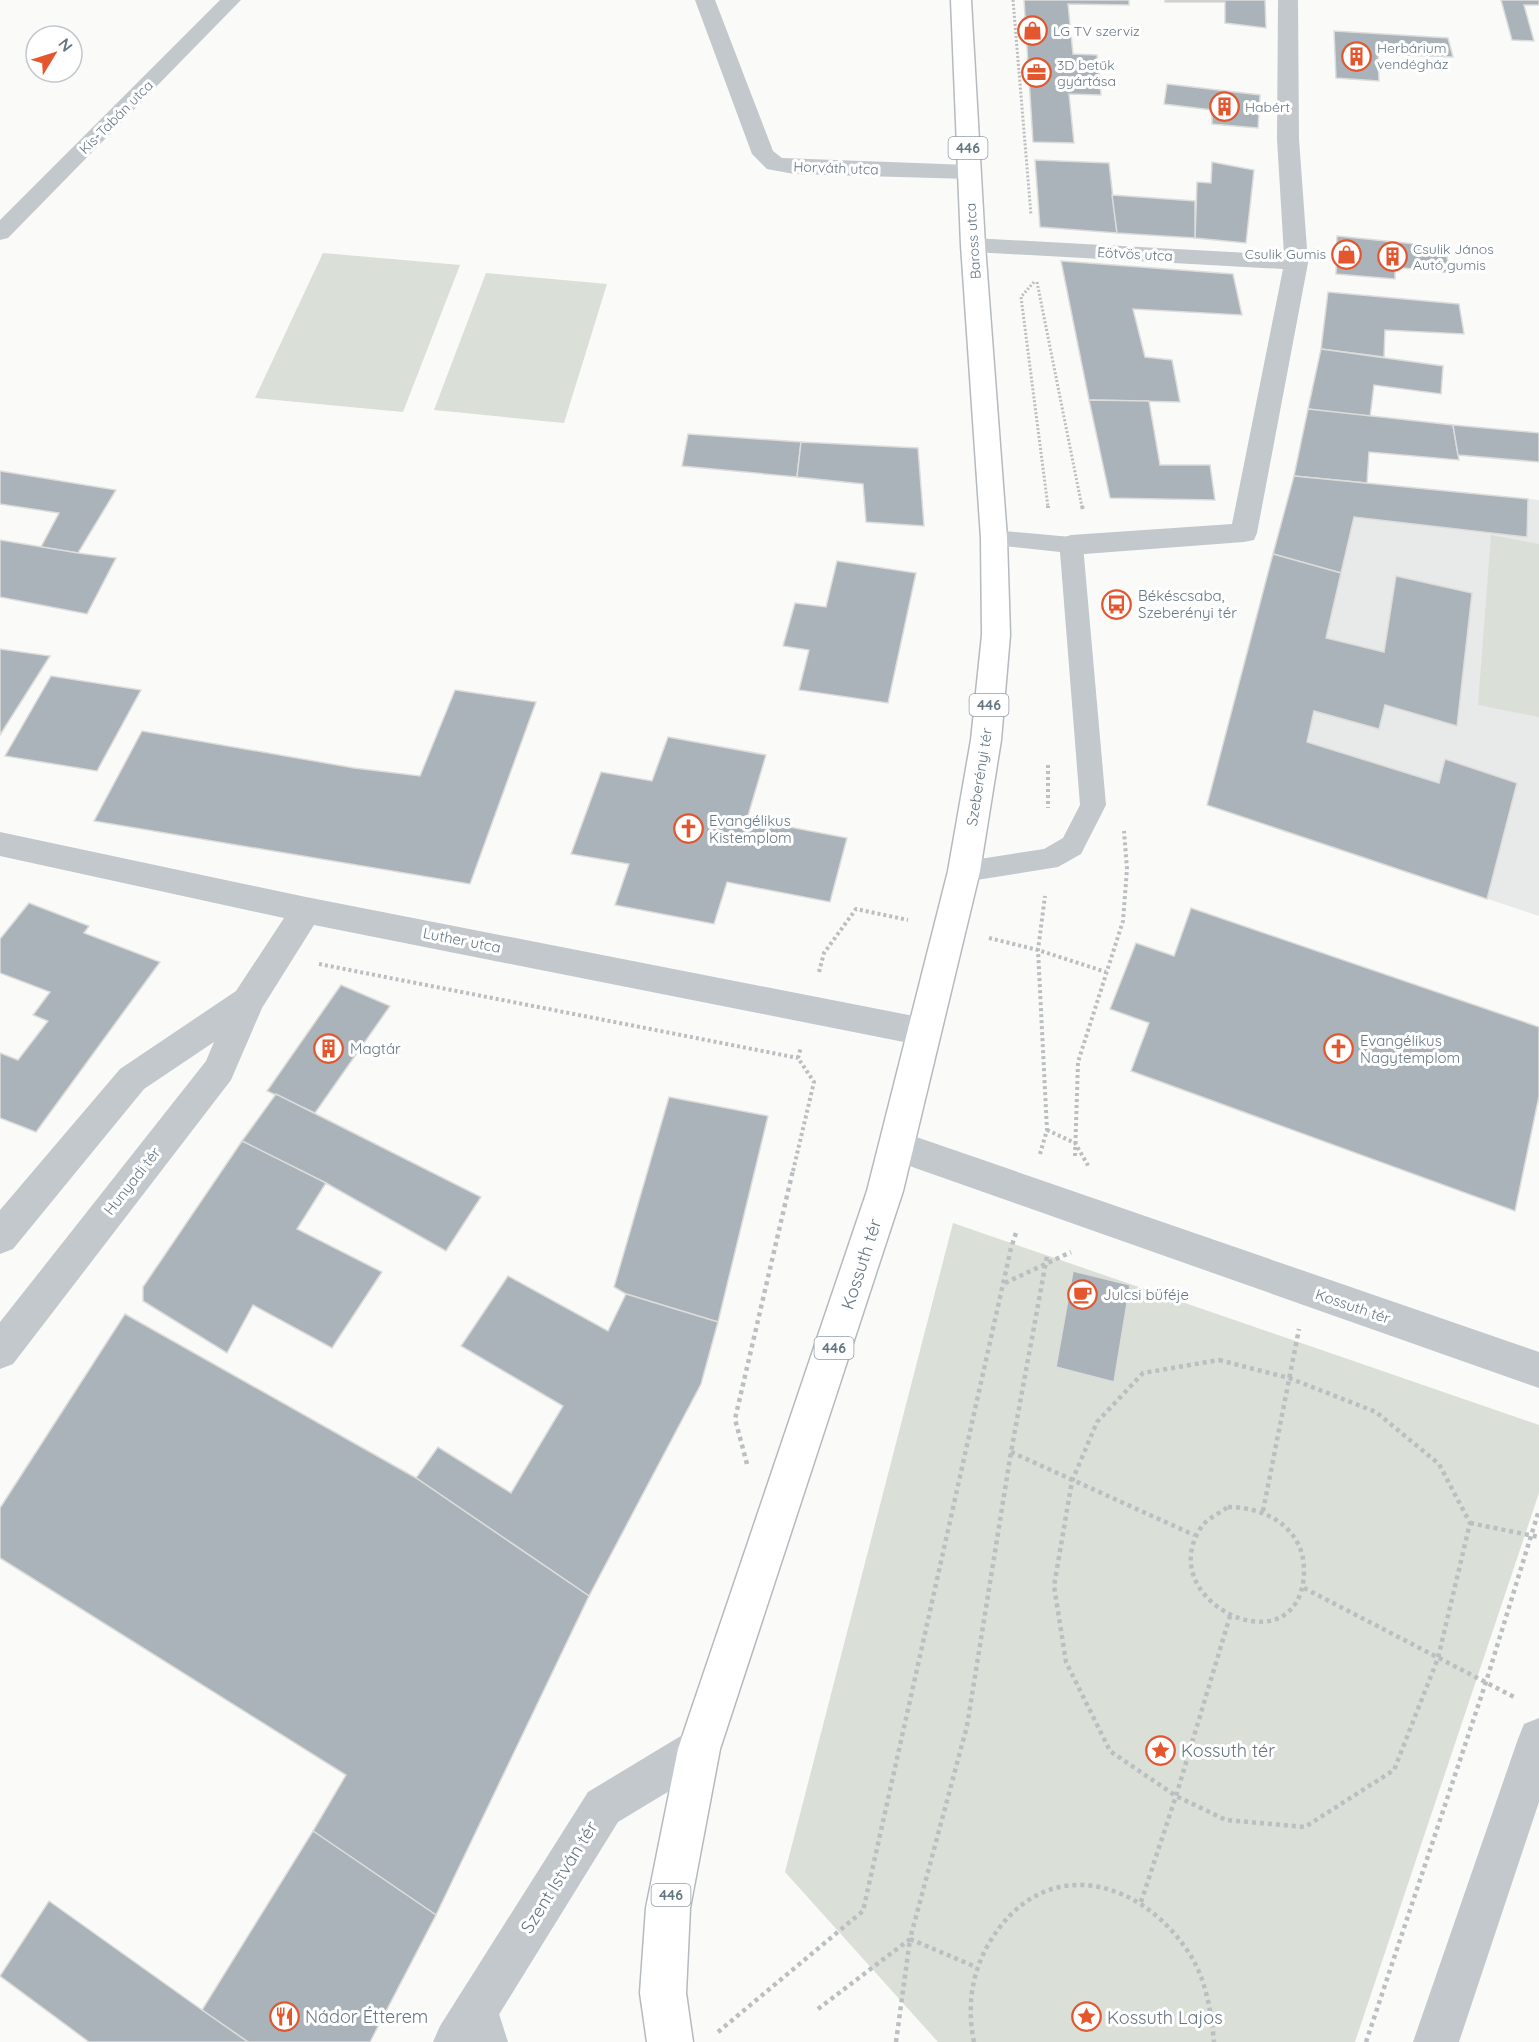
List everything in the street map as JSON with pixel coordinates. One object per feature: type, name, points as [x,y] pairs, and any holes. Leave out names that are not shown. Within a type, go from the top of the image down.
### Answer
[{"type":"main road","name":"Baross utca","points":[[960,0],[973,246],[990,482]]},
{"type":"main road","name":"Szeberényi tér","points":[[924,1032],[964,871],[986,740],[996,635],[994,538],[990,482]]},
{"type":"main road","name":"Kossuth tér","points":[[670,2042],[663,1993],[668,1908],[699,1749],[881,1202],[924,1032]]},
{"type":"street","name":"Kis-Tabán utca","points":[[0,232],[231,0]]},
{"type":"street","name":"Horváth utca","points":[[705,0],[763,154],[775,164],[794,167],[969,172]]},
{"type":"street","points":[[1071,545],[1244,533],[1296,263],[1288,139],[1288,0]]},
{"type":"street","name":"Eötvös utca","points":[[973,246],[1296,263]]},
{"type":"street","name":"Luther utca","points":[[0,844],[306,910],[924,1032]]},
{"type":"street","name":"Hunyadi tér","points":[[0,1351],[219,1070],[248,1001],[306,910]]},
{"type":"street","name":"Hunyadi tér","points":[[0,1237],[132,1079],[248,1001]]},
{"type":"street","name":"Kossuth tér","points":[[896,1146],[1539,1370]]},
{"type":"street","points":[[1436,2042],[1528,1811],[1539,1739]]},
{"type":"street","name":"Szent István tér","points":[[456,2042],[483,2024],[603,1807],[699,1749]]},
{"type":"lane","points":[[964,871],[1048,859],[1072,846],[1093,805],[1071,545],[994,538]]},
{"type":"path","points":[[1012,0],[1036,279],[1022,297],[1048,509]]},
{"type":"path","points":[[715,2035],[863,1911],[1011,1248],[1047,1130],[1038,950],[1045,894]]},
{"type":"path","points":[[1038,950],[1106,972]]},
{"type":"path","points":[[277,956],[798,1058],[814,1082],[735,1419]]},
{"type":"path","points":[[798,1058],[809,1008]]},
{"type":"path","points":[[1004,1283],[1045,1266],[1123,1224]]},
{"type":"path","points":[[896,2042],[910,1939],[967,1726],[1011,1452],[1047,1256]]},
{"type":"path","points":[[1263,1511],[1306,1289]]},
{"type":"path","points":[[1219,1360],[1289,1378],[1376,1412],[1439,1464],[1470,1523],[1438,1658],[1394,1770],[1305,1827],[1226,1820],[1176,1796],[1110,1751],[1066,1662],[1054,1586],[1072,1481],[1097,1422],[1143,1373],[1219,1360]]},
{"type":"path","points":[[1011,1452],[1194,1535]]},
{"type":"path","points":[[1228,1506],[1263,1511],[1279,1521],[1292,1535],[1302,1552],[1305,1570],[1304,1588],[1297,1603],[1284,1615],[1268,1622],[1251,1622],[1230,1616],[1216,1607],[1203,1593],[1194,1575],[1191,1557],[1194,1535],[1200,1525],[1213,1514],[1228,1506]]},
{"type":"path","points":[[1366,2042],[1486,1682],[1539,1510]]},
{"type":"path","points":[[1470,1523],[1539,1537]]},
{"type":"path","points":[[1304,1588],[1518,1698]]},
{"type":"path","points":[[1141,1902],[1176,1796],[1230,1616]]},
{"type":"path","points":[[974,2042],[970,2011],[976,1967],[986,1943],[997,1926],[1026,1898],[1045,1889],[1083,1883],[1122,1892],[1141,1902],[1174,1932],[1199,1972],[1208,1995],[1214,2042]]},
{"type":"path","points":[[910,1939],[976,1967]]},
{"type":"path","points":[[818,2009],[910,1939]]},
{"type":"shaded area","points":[[323,253],[460,265],[403,412],[255,398]]},
{"type":"shaded area","points":[[486,273],[607,284],[564,423],[434,410]]},
{"type":"shaded area","points":[[1294,476],[1539,500],[1539,916],[1207,805]]},
{"type":"shaded area","points":[[1491,535],[1539,544],[1539,717],[1478,705]]},
{"type":"shaded area","name":"Kossuth tér","points":[[953,1223],[1539,1425],[1539,1493],[1355,2042],[938,2042],[785,1872]]},
{"type":"building","points":[[1024,0],[1129,0],[1129,5],[1068,4],[1073,54],[1097,55],[1101,95],[1069,94],[1074,143],[1033,142]]},
{"type":"building","points":[[1165,0],[1265,0],[1266,28],[1225,23],[1225,2],[1165,2]]},
{"type":"building","points":[[1501,0],[1539,0],[1539,5],[1524,5],[1534,41],[1512,40]]},
{"type":"building","name":"Herbárium vendégház","points":[[1334,31],[1448,38],[1453,57],[1378,54],[1379,81],[1336,78]]},
{"type":"building","name":"Habért","points":[[1167,84],[1260,95],[1258,128],[1212,124],[1212,110],[1164,104]]},
{"type":"building","points":[[1035,160],[1109,163],[1117,233],[1040,227]]},
{"type":"building","points":[[1212,162],[1254,170],[1246,243],[1195,238],[1197,182],[1211,183]]},
{"type":"building","points":[[1112,195],[1195,201],[1195,238],[1117,233]]},
{"type":"building","name":"Csulik János Autó gumis","points":[[1337,236],[1445,247],[1450,273],[1395,267],[1395,279],[1336,274]]},
{"type":"building","points":[[1061,261],[1233,274],[1242,315],[1133,309],[1145,357],[1172,360],[1180,402],[1089,400]]},
{"type":"building","points":[[1328,292],[1459,304],[1464,334],[1385,330],[1384,357],[1321,349]]},
{"type":"building","points":[[1321,349],[1443,366],[1441,394],[1374,385],[1370,417],[1308,409]]},
{"type":"building","points":[[1089,400],[1149,401],[1160,465],[1210,465],[1215,500],[1110,498]]},
{"type":"building","points":[[1308,409],[1453,425],[1459,460],[1369,452],[1367,483],[1294,476]]},
{"type":"building","points":[[1453,425],[1539,433],[1539,462],[1458,455]]},
{"type":"building","points":[[688,434],[801,442],[797,477],[682,466]]},
{"type":"building","points":[[801,442],[918,448],[924,526],[866,522],[863,484],[797,477]]},
{"type":"building","points":[[0,471],[116,490],[78,553],[41,547],[59,513],[0,504]]},
{"type":"building","points":[[1294,476],[1528,499],[1527,537],[1354,517],[1341,573],[1273,554]]},
{"type":"building","points":[[0,540],[116,558],[87,614],[0,597]]},
{"type":"building","points":[[1273,554],[1341,573],[1326,638],[1384,652],[1396,576],[1472,593],[1457,726],[1385,705],[1379,729],[1314,711],[1307,742],[1439,783],[1445,759],[1517,783],[1487,899],[1207,805]]},
{"type":"building","points":[[837,561],[916,573],[888,703],[799,690],[809,650],[783,646],[795,603],[826,607]]},
{"type":"building","points":[[0,649],[50,656],[0,735]]},
{"type":"building","points":[[51,676],[141,690],[97,771],[5,756]]},
{"type":"building","points":[[455,690],[536,702],[470,884],[94,821],[142,731],[354,768],[420,776]]},
{"type":"building","name":"Evangélikus Kistemplom","points":[[668,737],[766,755],[747,819],[847,838],[830,902],[727,882],[714,924],[615,905],[629,864],[571,854],[601,772],[652,781]]},
{"type":"building","points":[[29,903],[89,926],[84,933],[160,962],[36,1132],[0,1118],[0,1053],[18,1060],[48,1021],[33,1015],[50,992],[0,973],[0,939]]},
{"type":"building","name":"Evangélikus Nagytemplom","points":[[1191,908],[1539,1027],[1539,1096],[1515,1211],[1131,1071],[1149,1023],[1110,1009],[1136,943],[1174,956]]},
{"type":"building","name":"Magtár","points":[[341,985],[390,1006],[315,1113],[267,1091]]},
{"type":"building","points":[[276,1094],[481,1197],[446,1251],[326,1183],[242,1141]]},
{"type":"building","points":[[669,1097],[768,1116],[718,1322],[626,1294],[614,1287]]},
{"type":"building","points":[[242,1141],[326,1183],[297,1229],[382,1272],[332,1348],[253,1305],[227,1353],[143,1301],[143,1287]]},
{"type":"building","points":[[1073,1271],[1130,1285],[1114,1382],[1056,1367]]},
{"type":"building","points":[[508,1276],[608,1331],[626,1294],[718,1322],[701,1384],[589,1596],[416,1478],[438,1447],[511,1493],[563,1406],[461,1346]]},
{"type":"building","points":[[125,1314],[416,1478],[589,1596],[436,1915],[313,1831],[346,1775],[0,1558],[0,1508]]},
{"type":"building","points":[[313,1831],[436,1915],[370,2042],[248,2042],[202,2010]]},
{"type":"building","points":[[49,1901],[248,2042],[89,2042],[0,1976]]},
{"type":"place","name":"LG TV szerviz","points":[[1032,31]]},
{"type":"place","name":"Herbárium vendégház","points":[[1356,56]]},
{"type":"place","name":"3D betűk gyártása","points":[[1036,73]]},
{"type":"place","name":"Habért","points":[[1224,107]]},
{"type":"place","name":"Csulik Gumis","points":[[1347,254]]},
{"type":"place","name":"Csulik János Autó gumis","points":[[1392,257]]},
{"type":"place","name":"Békéscsaba, Szeberényi tér","points":[[1117,604]]},
{"type":"place","name":"Evangélikus Kistemplom","points":[[688,829]]},
{"type":"place","name":"Magtár","points":[[329,1048]]},
{"type":"place","name":"Evangélikus Nagytemplom","points":[[1339,1049]]},
{"type":"place","name":"Julcsi büféje","points":[[1082,1294]]},
{"type":"place","name":"Kossuth tér","points":[[1160,1750]]},
{"type":"place","name":"Nádor Étterem","points":[[284,2016]]},
{"type":"place","name":"Kossuth Lajos","points":[[1086,2017]]}]
